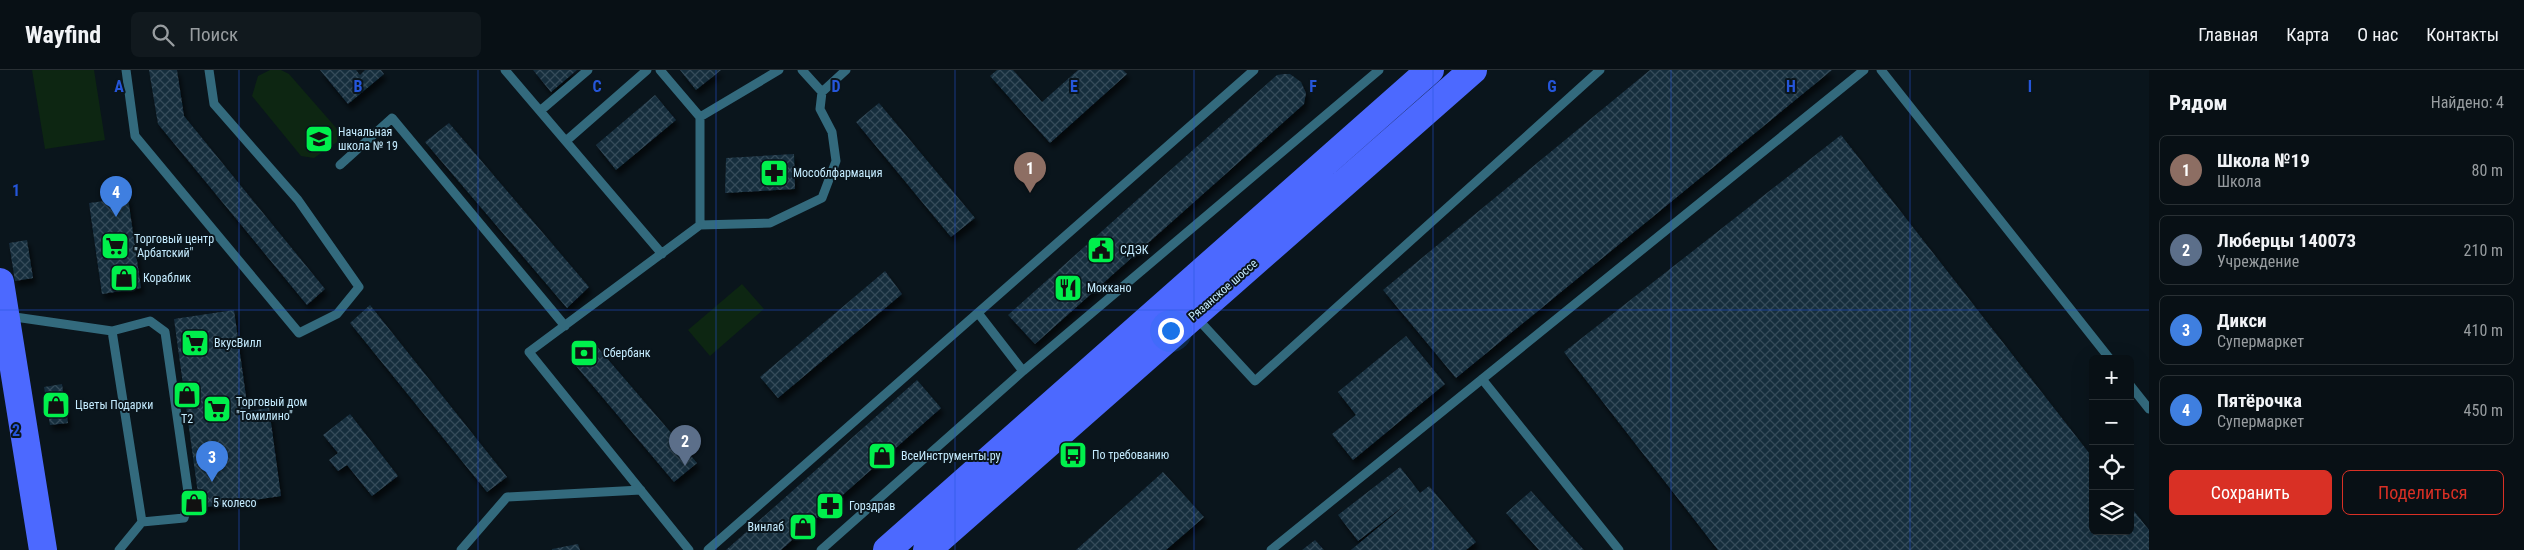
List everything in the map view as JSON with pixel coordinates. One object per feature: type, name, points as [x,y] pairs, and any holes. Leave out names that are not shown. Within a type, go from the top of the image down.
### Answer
[{"type":"main road","points":[[887,550],[1430,70]]},
{"type":"main road","name":"Рязанское шоссе","points":[[928,550],[1473,70]]},
{"type":"main road","points":[[0,282],[43,550]]},
{"type":"main road","points":[[0,398],[25,550]]},
{"type":"lane","points":[[126,70],[135,136],[299,333],[338,314],[359,287],[298,200],[214,104],[209,70]]},
{"type":"lane","points":[[505,70],[662,254]]},
{"type":"lane","points":[[540,111],[588,70]]},
{"type":"lane","points":[[566,141],[647,70]]},
{"type":"lane","points":[[660,70],[700,117],[700,225]]},
{"type":"lane","points":[[700,117],[779,70]]},
{"type":"lane","points":[[802,70],[822,92]]},
{"type":"lane","points":[[689,550],[529,352],[700,225],[770,223],[822,198],[836,161],[832,132],[820,109],[822,92],[846,70]]},
{"type":"lane","points":[[708,550],[1254,70]]},
{"type":"lane","points":[[821,550],[1023,371],[1380,70]]},
{"type":"lane","points":[[1194,315],[1255,381],[1600,70]]},
{"type":"lane","points":[[1271,550],[1864,70]]},
{"type":"lane","points":[[1881,70],[2107,355]]},
{"type":"lane","points":[[340,165],[392,118],[566,326]]},
{"type":"lane","points":[[978,313],[1023,371]]},
{"type":"lane","points":[[6,316],[112,331],[150,320],[165,332],[189,499],[184,518],[142,522],[119,550]]},
{"type":"lane","points":[[112,331],[142,522]]},
{"type":"lane","points":[[1482,379],[1619,550]]},
{"type":"lane","points":[[2134,390],[2149,409]]},
{"type":"lane","points":[[461,550],[507,497],[641,490]]},
{"type":"green space","points":[[32,70],[94,70],[105,140],[45,149]]},
{"type":"green space","points":[[270,70],[281,70],[289,74],[338,130],[337,142],[314,158],[301,156],[252,96],[258,76]]},
{"type":"green space","points":[[742,284],[764,309],[710,356],[688,330]]},
{"type":"building","points":[[149,70],[177,70],[184,116],[325,289],[307,305],[158,124]]},
{"type":"building","points":[[320,70],[356,70],[360,75],[365,70],[381,70],[384,74],[348,104]]},
{"type":"building","points":[[533,70],[577,70],[551,92]]},
{"type":"building","points":[[680,70],[721,70],[696,90]]},
{"type":"building","points":[[997,70],[1013,70],[1042,102],[1078,70],[1123,70],[1127,74],[1050,143],[990,76]]},
{"type":"building","points":[[1650,70],[1832,70],[1456,378],[1383,290]]},
{"type":"building","points":[[1290,74],[1301,82],[1306,93],[1304,104],[1035,344],[1008,315],[1277,75]]},
{"type":"building","points":[[655,95],[676,120],[616,170],[596,145]]},
{"type":"building","points":[[879,103],[975,218],[951,237],[856,122]]},
{"type":"building","points":[[449,123],[589,287],[567,308],[425,142]]},
{"type":"building","points":[[1841,135],[2089,453],[2089,535],[2134,535],[2134,511],[2149,530],[2149,550],[1718,550],[1564,352]]},
{"type":"building","points":[[794,154],[795,189],[725,193],[726,158]]},
{"type":"building","name":"Торговый центр \"Арбатский\"","points":[[128,198],[141,288],[102,294],[89,203]]},
{"type":"building","points":[[27,240],[33,278],[15,281],[9,243]]},
{"type":"building","points":[[885,271],[902,294],[778,398],[760,377]]},
{"type":"building","points":[[370,305],[507,477],[487,492],[350,323]]},
{"type":"building","name":"Торговый дом \"Томилино\"","points":[[234,310],[248,411],[269,408],[281,496],[200,508],[174,319]]},
{"type":"building","points":[[1406,336],[1445,384],[1353,460],[1332,434],[1356,415],[1338,392]]},
{"type":"building","points":[[593,342],[697,463],[674,482],[571,360]]},
{"type":"building","points":[[917,380],[941,408],[781,550],[726,550]]},
{"type":"building","name":"Цветы Подарки","points":[[62,384],[68,423],[50,425],[44,387]]},
{"type":"building","points":[[350,414],[398,476],[372,496],[347,465],[338,471],[329,460],[338,453],[323,435]]},
{"type":"building","points":[[1400,467],[1420,493],[1429,486],[1476,542],[1466,550],[1351,550],[1409,502],[1358,541],[1338,515]]},
{"type":"building","points":[[1163,472],[1204,517],[1166,550],[1076,550]]},
{"type":"building","points":[[1531,491],[1584,550],[1539,550],[1506,513]]},
{"type":"building","points":[[1315,540],[1324,550],[1302,550]]},
{"type":"building","points":[[578,544],[580,550],[552,550],[552,549]]},
{"type":"place","name":"Начальная школа № 19","points":[[319,139]]},
{"type":"place","name":"Мособлфармация","points":[[774,173]]},
{"type":"place","name":"Школа №19","points":[[1030,193]]},
{"type":"place","name":"Пятёрочка","points":[[116,217]]},
{"type":"place","name":"Торговый центр \"Арбатский\"","points":[[115,246]]},
{"type":"place","name":"СДЭК","points":[[1101,250]]},
{"type":"place","name":"Кораблик","points":[[124,278]]},
{"type":"place","name":"Моккано","points":[[1068,288]]},
{"type":"place","name":"ВкусВилл","points":[[195,343]]},
{"type":"place","name":"Сбербанк","points":[[584,353]]},
{"type":"place","name":"T2","points":[[187,395]]},
{"type":"place","name":"Цветы Подарки","points":[[56,405]]},
{"type":"place","name":"Торговый дом \"Томилино\"","points":[[217,409]]},
{"type":"place","name":"По требованию","points":[[1073,455]]},
{"type":"place","name":"ВсеИнструменты.ру","points":[[882,456]]},
{"type":"place","name":"Люберцы 140073","points":[[685,466]]},
{"type":"place","name":"Дикси","points":[[212,482]]},
{"type":"place","name":"5 колесо","points":[[194,503]]},
{"type":"place","name":"Горздрав","points":[[830,506]]},
{"type":"place","name":"Винлаб","points":[[803,527]]}]
